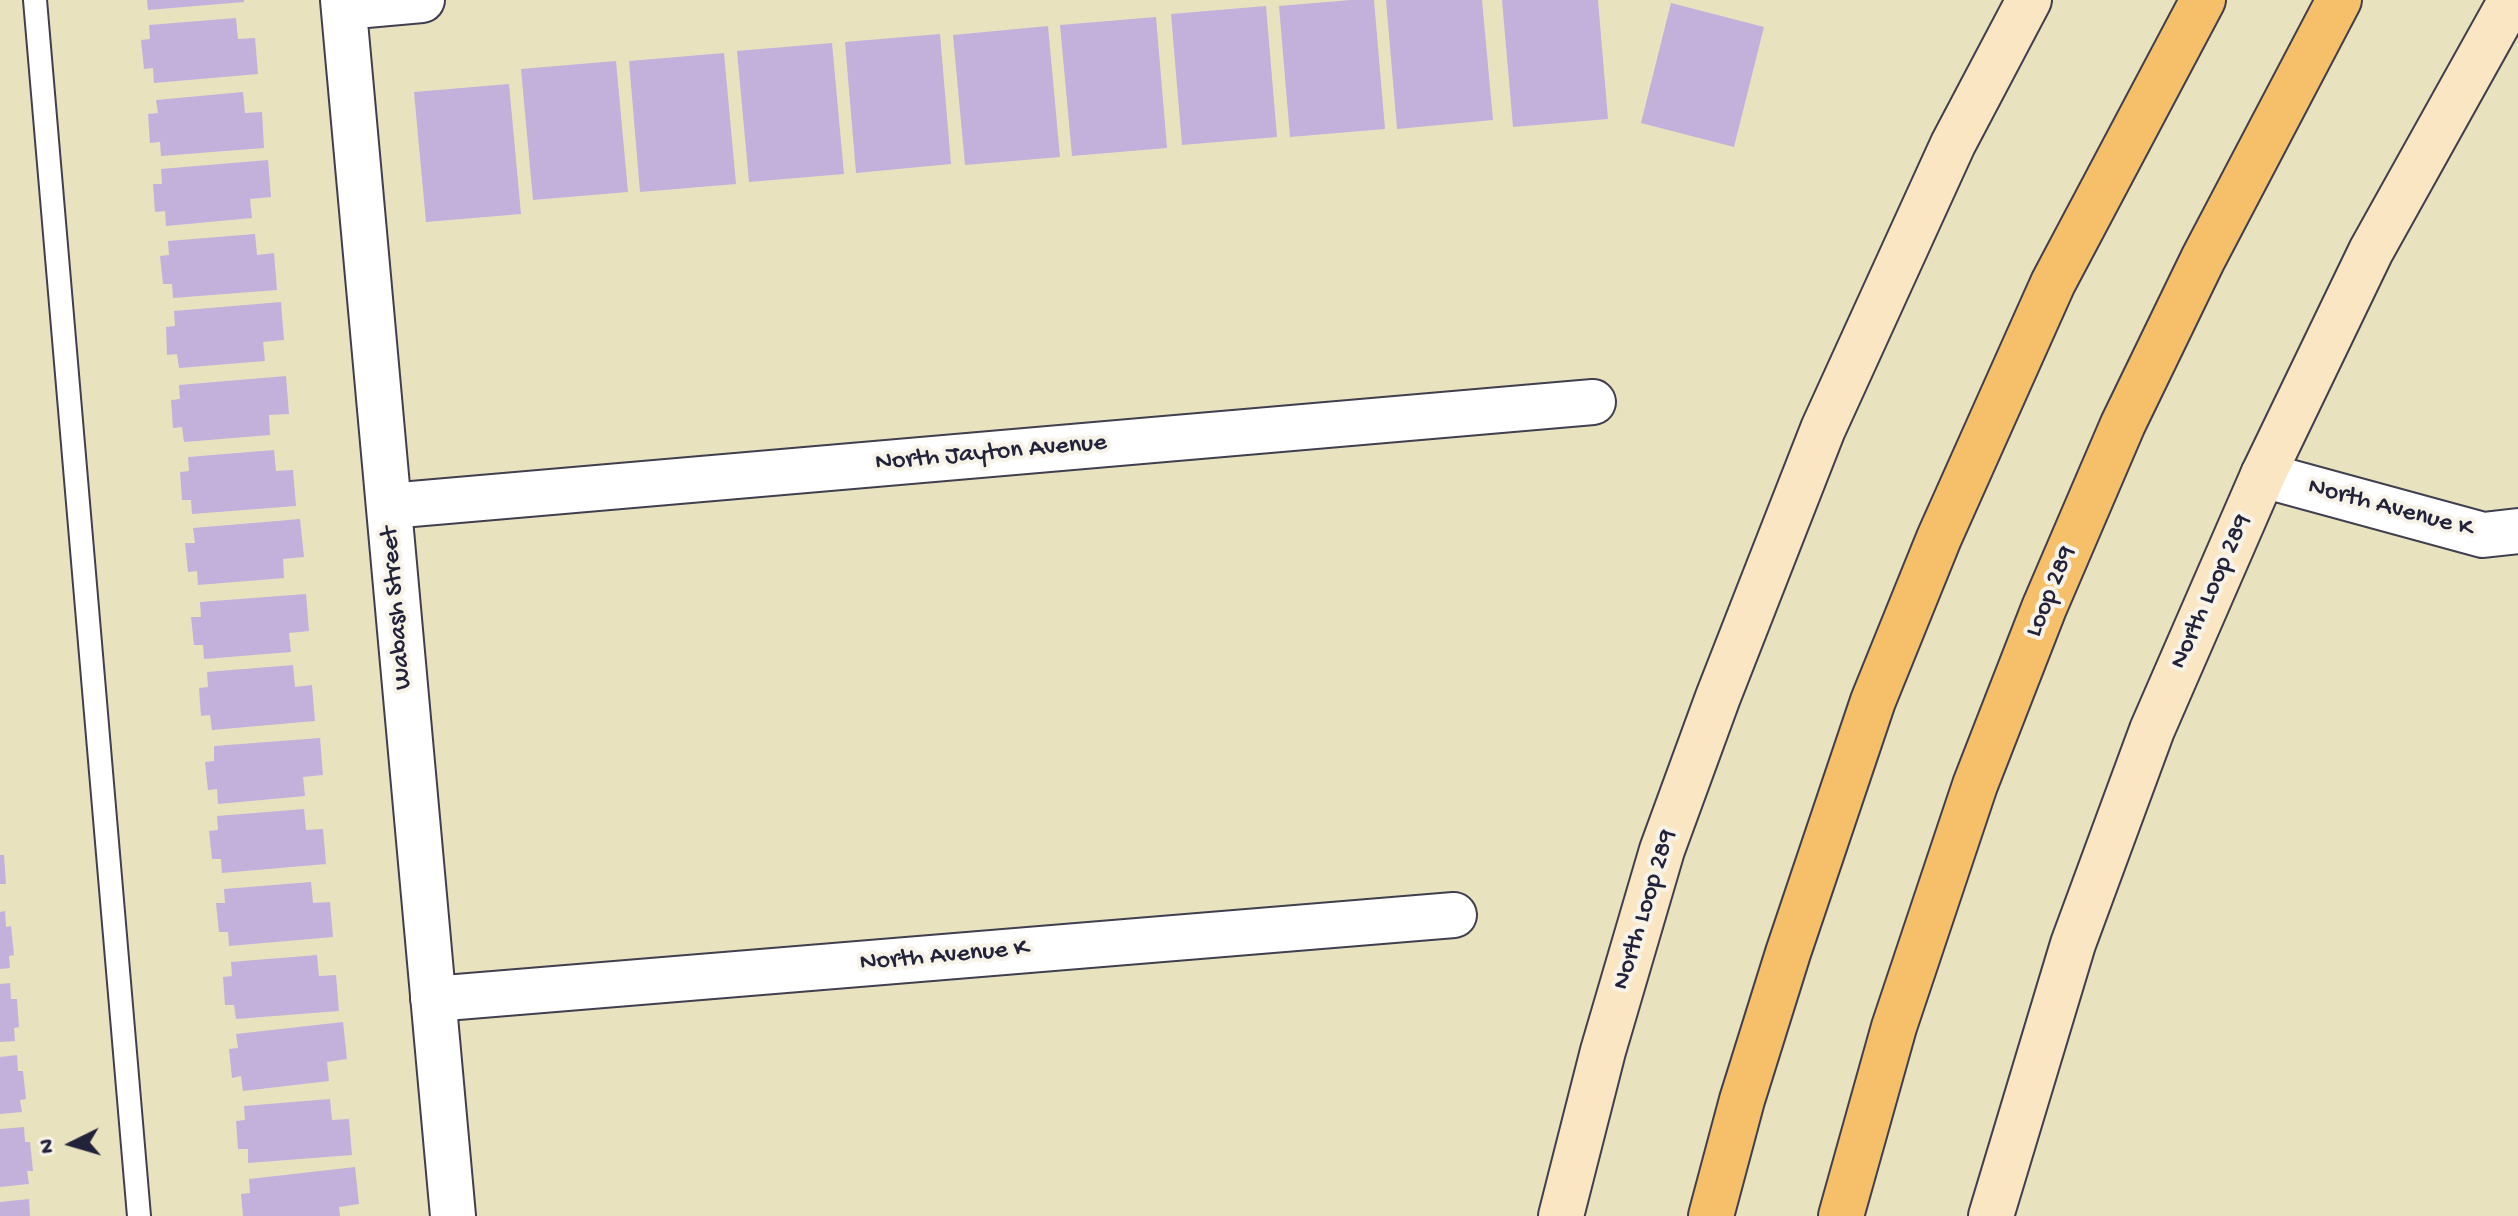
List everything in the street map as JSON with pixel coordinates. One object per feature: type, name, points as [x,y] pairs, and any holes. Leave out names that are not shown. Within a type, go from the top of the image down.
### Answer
[{"type":"highway","points":[[1711,1216],[1742,1100],[1788,953],[1873,701],[1934,552],[2053,283],[2203,0]]},
{"type":"highway","name":"Loop 289","points":[[1841,1216],[1894,1027],[1975,785],[2044,608],[2123,424],[2203,259],[2339,0]]},
{"type":"main road","name":"North Loop 289","points":[[1561,1216],[1603,1051],[1662,850],[1718,697],[1823,429],[1953,144],[2029,0]]},
{"type":"main road","name":"North Loop 289","points":[[1991,1216],[2073,944],[2152,730],[2263,475],[2371,251],[2511,0]]},
{"type":"street","points":[[344,3],[422,0]]},
{"type":"street","name":"Wabash Street","points":[[344,3],[453,1216]]},
{"type":"street","name":"North Jayton Avenue","points":[[389,506],[1593,402]]},
{"type":"street","name":"North Avenue K","points":[[2263,475],[2483,535],[2518,531]]},
{"type":"street","name":"North Avenue K","points":[[433,999],[1454,915]]},
{"type":"lane","points":[[35,0],[139,1216]]},
{"type":"building","points":[[147,0],[244,0],[244,2],[148,10]]},
{"type":"building","points":[[1374,0],[1385,129],[1290,137],[1279,6]]},
{"type":"building","points":[[1386,0],[1482,0],[1493,120],[1397,129]]},
{"type":"building","points":[[1502,0],[1598,0],[1608,119],[1513,127]]},
{"type":"building","points":[[1671,3],[1764,27],[1734,147],[1641,123]]},
{"type":"building","points":[[1266,6],[1277,137],[1182,145],[1171,14]]},
{"type":"building","points":[[1156,17],[1167,148],[1072,156],[1060,25]]},
{"type":"building","points":[[236,18],[238,39],[255,38],[258,74],[154,83],[153,68],[144,69],[141,40],[150,39],[149,25]]},
{"type":"building","points":[[1048,26],[1060,157],[965,165],[953,35]]},
{"type":"building","points":[[940,34],[951,164],[856,173],[845,42]]},
{"type":"building","points":[[832,43],[844,174],[749,182],[737,51]]},
{"type":"building","points":[[724,53],[736,184],[640,192],[629,61]]},
{"type":"building","points":[[616,61],[628,192],[533,200],[521,69]]},
{"type":"building","points":[[509,84],[521,214],[426,222],[414,92]]},
{"type":"building","points":[[243,92],[245,113],[262,112],[264,148],[161,156],[160,142],[150,143],[148,114],[158,113],[156,100]]},
{"type":"building","points":[[268,160],[271,197],[250,199],[252,218],[166,226],[165,211],[155,212],[153,184],[162,184],[161,169]]},
{"type":"building","points":[[255,234],[257,255],[274,253],[277,290],[173,298],[172,284],[163,284],[160,256],[169,255],[168,241]]},
{"type":"building","points":[[281,302],[284,340],[263,342],[265,361],[179,368],[177,354],[167,355],[166,327],[175,326],[174,311]]},
{"type":"building","points":[[286,376],[289,414],[269,415],[270,435],[184,442],[182,427],[173,428],[171,400],[180,399],[179,385]]},
{"type":"building","points":[[274,450],[276,471],[293,470],[296,506],[192,514],[191,500],[182,500],[180,472],[189,471],[188,457]]},
{"type":"building","points":[[300,519],[304,557],[283,559],[284,578],[198,585],[197,571],[188,572],[185,543],[195,543],[193,528]]},
{"type":"building","points":[[306,594],[309,631],[289,633],[291,652],[204,659],[203,645],[194,645],[191,617],[201,617],[200,602]]},
{"type":"building","points":[[293,665],[295,687],[312,685],[315,721],[212,730],[210,715],[201,716],[199,688],[208,687],[207,672]]},
{"type":"building","points":[[320,738],[323,775],[303,777],[305,796],[218,804],[217,789],[208,790],[205,762],[214,761],[214,746]]},
{"type":"building","points":[[304,809],[306,830],[323,829],[326,864],[222,873],[221,859],[212,859],[209,831],[218,830],[217,816]]},
{"type":"building","points":[[0,855],[4,855],[6,884],[0,884]]},
{"type":"building","points":[[311,882],[313,903],[330,902],[333,937],[229,946],[228,932],[219,932],[216,903],[225,903],[224,889]]},
{"type":"building","points":[[5,911],[6,927],[11,926],[14,955],[9,956],[10,968],[0,969],[0,912]]},
{"type":"building","points":[[317,955],[319,976],[336,975],[339,1011],[236,1019],[234,1005],[225,1005],[223,977],[232,976],[231,962]]},
{"type":"building","points":[[10,983],[11,999],[17,999],[19,1027],[14,1028],[15,1041],[0,1042],[0,984]]},
{"type":"building","points":[[343,1022],[347,1059],[327,1062],[329,1081],[243,1091],[241,1076],[232,1078],[229,1049],[238,1048],[236,1034]]},
{"type":"building","points":[[17,1055],[18,1071],[23,1071],[26,1099],[20,1100],[22,1112],[0,1114],[0,1057]]},
{"type":"building","points":[[330,1099],[332,1120],[349,1119],[352,1155],[248,1163],[248,1149],[238,1149],[236,1121],[245,1120],[244,1106]]},
{"type":"building","points":[[24,1127],[25,1142],[30,1142],[33,1171],[27,1171],[29,1184],[0,1187],[0,1129]]},
{"type":"building","points":[[355,1167],[359,1204],[339,1207],[340,1216],[243,1216],[241,1194],[250,1193],[249,1179]]},
{"type":"building","points":[[29,1199],[30,1216],[0,1216],[0,1202]]}]
